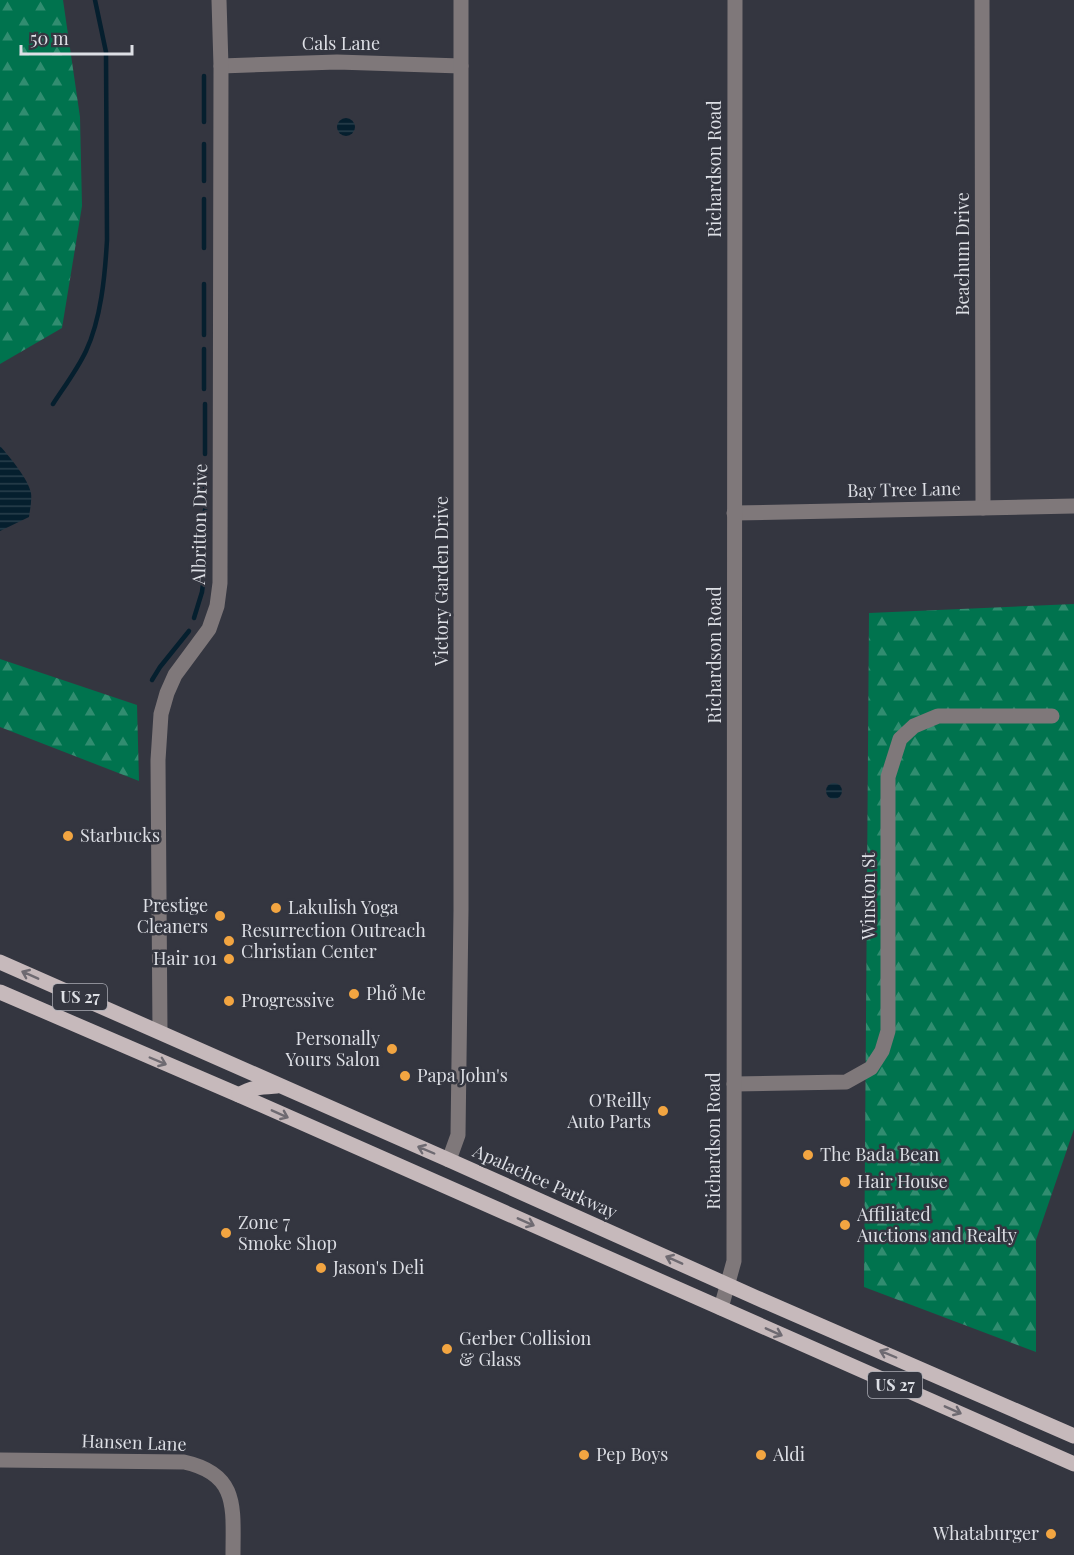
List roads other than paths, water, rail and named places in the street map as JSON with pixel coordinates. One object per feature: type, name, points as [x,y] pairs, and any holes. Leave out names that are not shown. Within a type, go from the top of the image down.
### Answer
[{"type":"main road","name":"Apalachee Parkway","points":[[0,962],[1074,1436]]},
{"type":"main road","name":"US 27","points":[[0,992],[239,1095],[1074,1464]]},
{"type":"main road","points":[[231,1065],[239,1095],[249,1089],[280,1086]]},
{"type":"main road","points":[[411,1172],[435,1170],[449,1160]]},
{"type":"street","name":"Albritton Drive","points":[[160,1032],[158,760],[161,714],[166,693],[176,675],[209,629],[217,606],[220,583],[221,66],[219,0]]},
{"type":"street","name":"Victory Garden Drive","points":[[449,1160],[458,1136],[461,910],[461,0]]},
{"type":"street","name":"Richardson Road","points":[[721,1308],[734,1261],[735,0]]},
{"type":"street","name":"Beachum Drive","points":[[982,0],[983,508]]},
{"type":"street","name":"Cals Lane","points":[[221,66],[337,62],[460,66]]},
{"type":"street","name":"Bay Tree Lane","points":[[734,513],[1074,506]]},
{"type":"street","name":"Winston St","points":[[734,1084],[846,1082],[871,1068],[882,1051],[888,1031],[888,777],[900,739],[914,726],[938,716],[1052,716]]},
{"type":"street","name":"Hansen Lane","points":[[0,1460],[184,1462],[199,1465],[210,1470],[222,1481],[227,1490],[233,1516],[233,1555]]},
{"type":"water","points":[[346,118],[352,121],[355,127],[352,133],[346,136],[340,133],[337,127],[340,121]]},
{"type":"water","points":[[0,446],[27,482],[31,499],[29,517],[0,531]]},
{"type":"water","points":[[831,783],[837,783],[842,791],[840,797],[831,799],[826,794],[826,788]]},
{"type":"waterway","points":[[53,404],[79,365],[91,339],[99,311],[105,268],[107,240],[106,52],[95,0]]},
{"type":"waterway","points":[[204,76],[204,122]]},
{"type":"waterway","points":[[204,144],[204,181]]},
{"type":"waterway","points":[[204,199],[204,248]]},
{"type":"waterway","points":[[204,284],[204,335]]},
{"type":"waterway","points":[[204,349],[204,389]]},
{"type":"waterway","points":[[205,404],[205,454]]},
{"type":"waterway","points":[[205,467],[205,500]]},
{"type":"waterway","points":[[205,510],[205,550]]},
{"type":"waterway","points":[[194,618],[202,592],[205,568]]},
{"type":"waterway","points":[[152,680],[189,631]]},
{"type":"place","name":"Starbucks","points":[[68,836]]},
{"type":"place","name":"Lakulish Yoga","points":[[276,908]]},
{"type":"place","name":"Prestige Cleaners","points":[[220,916]]},
{"type":"place","name":"Resurrection Outreach Christian Center","points":[[229,941]]},
{"type":"place","name":"Hair 101","points":[[229,959]]},
{"type":"place","name":"Phở Me","points":[[354,994]]},
{"type":"place","name":"Progressive","points":[[229,1001]]},
{"type":"place","name":"Personally Yours Salon","points":[[392,1049]]},
{"type":"place","name":"Papa John's","points":[[405,1076]]},
{"type":"place","name":"O'Reilly Auto Parts","points":[[663,1111]]},
{"type":"place","name":"The Bada Bean","points":[[808,1155]]},
{"type":"place","name":"Hair House","points":[[845,1182]]},
{"type":"place","name":"Affiliated Auctions and Realty","points":[[845,1225]]},
{"type":"place","name":"Zone 7 Smoke Shop","points":[[226,1233]]},
{"type":"place","name":"Jason's Deli","points":[[321,1268]]},
{"type":"place","name":"Gerber Collision & Glass","points":[[447,1349]]},
{"type":"place","name":"Pep Boys","points":[[584,1455]]},
{"type":"place","name":"Aldi","points":[[761,1455]]},
{"type":"place","name":"Whataburger","points":[[1051,1534]]}]
